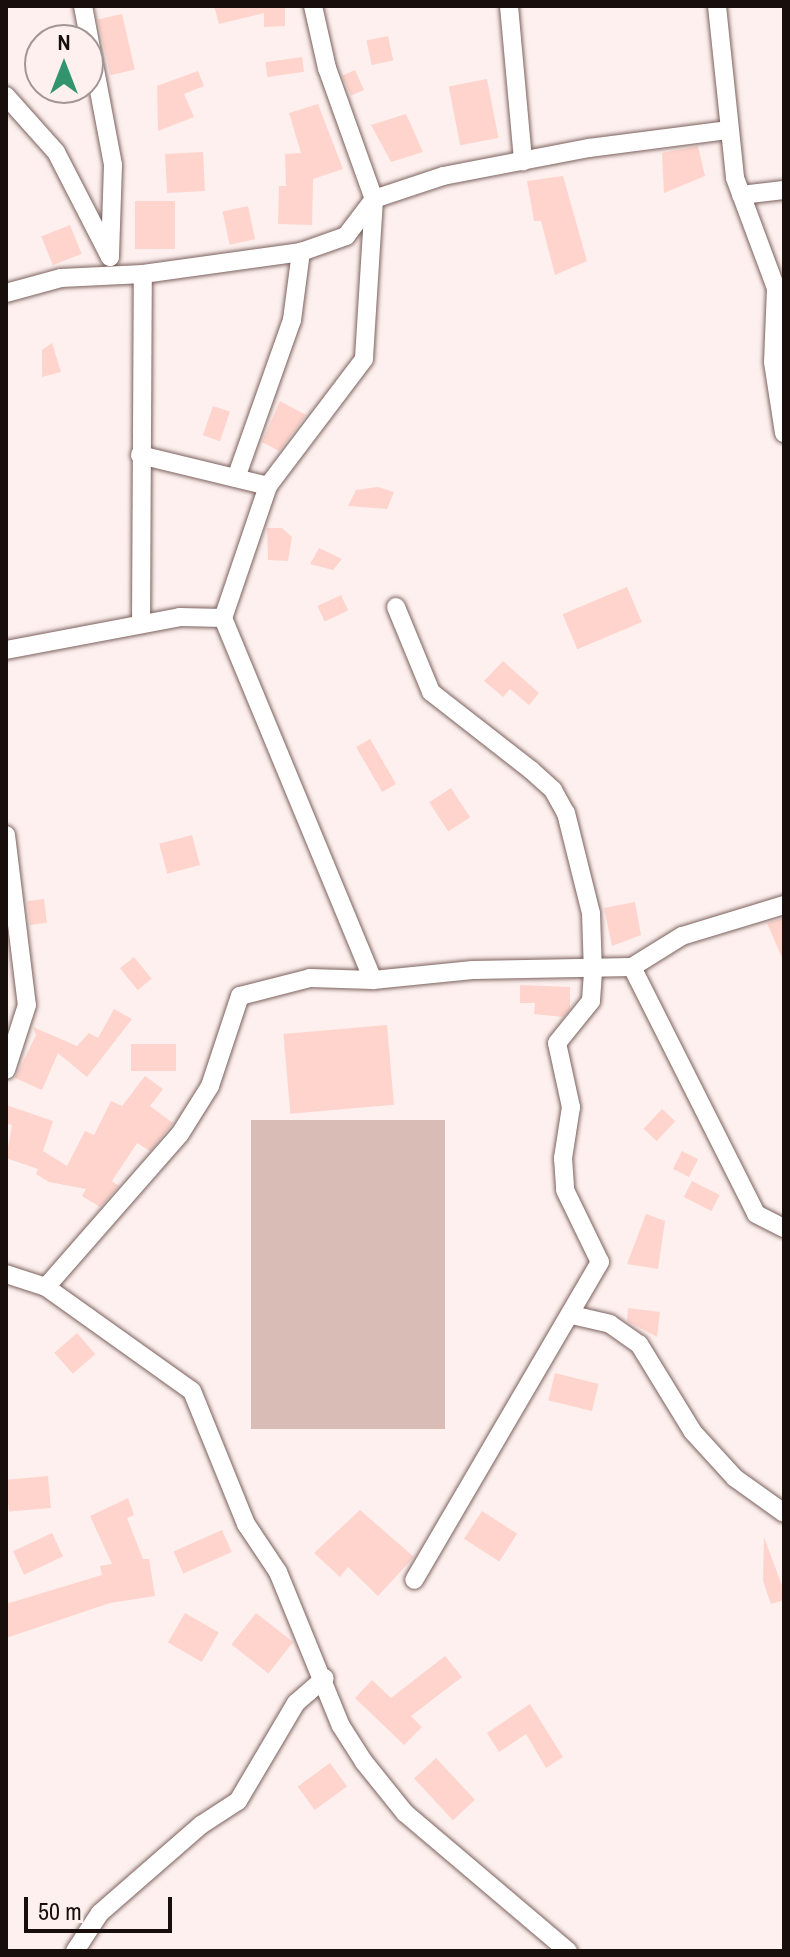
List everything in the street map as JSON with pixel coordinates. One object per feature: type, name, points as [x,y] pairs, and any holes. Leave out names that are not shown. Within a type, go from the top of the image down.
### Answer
[{"type":"street","points":[[83,6],[113,165],[110,257]]},
{"type":"street","points":[[313,6],[327,68],[374,199],[364,359],[268,486],[223,618],[373,980]]},
{"type":"street","points":[[509,6],[523,161]]},
{"type":"street","points":[[717,6],[727,130],[741,195],[776,288],[773,362],[784,433]]},
{"type":"street","points":[[6,96],[56,152],[120,275]]},
{"type":"street","points":[[6,293],[61,278],[143,274],[301,252],[346,236],[374,199],[443,176],[727,130]]},
{"type":"street","points":[[741,195],[784,190]]},
{"type":"street","points":[[236,478],[292,320],[301,252]]},
{"type":"street","points":[[141,624],[143,274]]},
{"type":"street","points":[[140,455],[268,486]]},
{"type":"street","points":[[396,607],[431,692],[531,770],[553,790],[566,813],[591,913],[593,972],[591,1001],[557,1043],[571,1107],[563,1158],[565,1190],[600,1262],[572,1315],[414,1580]]},
{"type":"street","points":[[6,650],[180,617],[223,618]]},
{"type":"street","points":[[6,835],[27,1005],[6,1070]]},
{"type":"street","points":[[46,1287],[180,1134],[210,1086],[240,996],[310,978],[373,980],[473,970],[593,972],[632,967],[682,936],[784,905]]},
{"type":"street","points":[[632,967],[756,1214],[784,1228]]},
{"type":"street","points":[[6,1274],[46,1287],[192,1391],[246,1524],[278,1572],[325,1678],[341,1726],[405,1813],[568,1951]]},
{"type":"street","points":[[572,1315],[610,1324],[639,1344],[693,1432],[735,1478],[784,1513]]},
{"type":"street","points":[[75,1951],[100,1913],[201,1825],[238,1801],[296,1703],[325,1678]]},
{"type":"shaded area","points":[[251,1120],[445,1120],[445,1429],[251,1429]]},
{"type":"building","points":[[214,6],[285,6],[285,26],[264,27],[264,13],[219,24]]},
{"type":"building","points":[[122,14],[135,70],[110,75],[104,47],[104,24],[99,24],[98,20]]},
{"type":"building","points":[[388,36],[393,60],[372,65],[366,41]]},
{"type":"building","points":[[302,57],[304,72],[267,77],[265,62]]},
{"type":"building","points":[[355,70],[364,90],[351,96],[342,76]]},
{"type":"building","points":[[198,71],[204,86],[184,94],[194,117],[158,131],[157,86]]},
{"type":"building","points":[[487,79],[498,138],[460,145],[449,86]]},
{"type":"building","points":[[318,104],[343,169],[313,179],[312,225],[278,224],[279,186],[286,186],[285,154],[301,153],[289,113]]},
{"type":"building","points":[[406,114],[423,152],[391,162],[371,125]]},
{"type":"building","points":[[698,146],[705,176],[664,193],[662,153]]},
{"type":"building","points":[[203,152],[205,191],[167,193],[165,154]]},
{"type":"building","points":[[563,176],[587,261],[555,275],[541,221],[534,221],[527,181]]},
{"type":"building","points":[[135,201],[175,201],[175,249],[135,249]]},
{"type":"building","points":[[248,206],[255,239],[230,245],[223,211]]},
{"type":"building","points":[[70,225],[82,254],[53,265],[41,237]]},
{"type":"building","points":[[52,343],[61,372],[42,377],[42,350]]},
{"type":"building","points":[[280,401],[306,415],[279,451],[262,442]]},
{"type":"building","points":[[213,406],[230,412],[220,441],[203,435]]},
{"type":"building","points":[[378,487],[394,492],[387,509],[348,506],[356,490]]},
{"type":"building","points":[[267,528],[282,528],[292,537],[288,561],[268,560]]},
{"type":"building","points":[[319,548],[342,559],[333,570],[310,564]]},
{"type":"building","points":[[627,587],[642,622],[577,649],[563,614]]},
{"type":"building","points":[[341,595],[348,610],[325,621],[317,606]]},
{"type":"building","points":[[503,661],[539,693],[529,705],[510,689],[503,697],[484,681]]},
{"type":"building","points":[[370,739],[396,784],[382,792],[356,747]]},
{"type":"building","points":[[451,788],[470,817],[448,832],[429,802]]},
{"type":"building","points":[[192,835],[200,865],[167,874],[159,844]]},
{"type":"building","points":[[44,899],[47,923],[30,925],[27,901]]},
{"type":"building","points":[[635,902],[641,935],[612,946],[604,908]]},
{"type":"building","points":[[784,918],[784,962],[767,923]]},
{"type":"building","points":[[134,957],[152,979],[138,990],[120,968]]},
{"type":"building","points":[[520,985],[570,987],[570,1008],[563,1017],[534,1014],[535,1003],[520,1003]]},
{"type":"building","points":[[114,1009],[132,1019],[87,1077],[58,1053],[42,1090],[15,1078],[36,1035],[33,1027],[77,1046],[89,1033],[98,1038]]},
{"type":"building","points":[[387,1025],[394,1105],[290,1114],[283,1034]]},
{"type":"building","points":[[131,1044],[176,1044],[176,1071],[131,1071]]},
{"type":"building","points":[[145,1076],[163,1089],[150,1106],[173,1123],[150,1151],[137,1143],[112,1181],[119,1186],[100,1207],[82,1196],[86,1189],[49,1182],[36,1174],[38,1169],[6,1158],[12,1125],[6,1123],[6,1105],[53,1121],[43,1151],[67,1166],[85,1131],[94,1135],[111,1101],[122,1106]]},
{"type":"building","points":[[662,1109],[675,1121],[657,1141],[644,1129]]},
{"type":"building","points":[[682,1151],[698,1159],[689,1177],[673,1169]]},
{"type":"building","points":[[692,1181],[720,1195],[711,1211],[684,1197]]},
{"type":"building","points":[[646,1214],[665,1221],[658,1269],[627,1264]]},
{"type":"building","points":[[628,1308],[660,1312],[657,1337],[627,1321]]},
{"type":"building","points":[[77,1333],[95,1354],[73,1374],[54,1353]]},
{"type":"building","points":[[555,1373],[599,1384],[592,1411],[548,1400]]},
{"type":"building","points":[[48,1476],[51,1508],[9,1512],[6,1480]]},
{"type":"building","points":[[128,1498],[134,1515],[127,1518],[143,1559],[149,1559],[155,1596],[110,1603],[6,1638],[6,1604],[102,1575],[100,1566],[112,1564],[90,1516]]},
{"type":"building","points":[[360,1510],[414,1557],[378,1596],[348,1567],[340,1577],[314,1553]]},
{"type":"building","points":[[482,1511],[517,1534],[499,1562],[464,1539]]},
{"type":"building","points":[[222,1530],[232,1552],[183,1573],[174,1552]]},
{"type":"building","points":[[52,1533],[63,1557],[24,1575],[13,1551]]},
{"type":"building","points":[[764,1537],[784,1591],[784,1600],[771,1604],[763,1581]]},
{"type":"building","points":[[185,1613],[219,1632],[202,1662],[168,1642]]},
{"type":"building","points":[[256,1613],[293,1642],[268,1673],[231,1645]]},
{"type":"building","points":[[445,1656],[462,1677],[411,1716],[422,1727],[404,1745],[355,1698],[372,1680],[391,1698]]},
{"type":"building","points":[[530,1704],[563,1757],[546,1768],[526,1734],[499,1752],[487,1733]]},
{"type":"building","points":[[436,1758],[475,1800],[453,1820],[414,1778]]},
{"type":"building","points":[[330,1763],[347,1786],[315,1810],[298,1787]]}]
